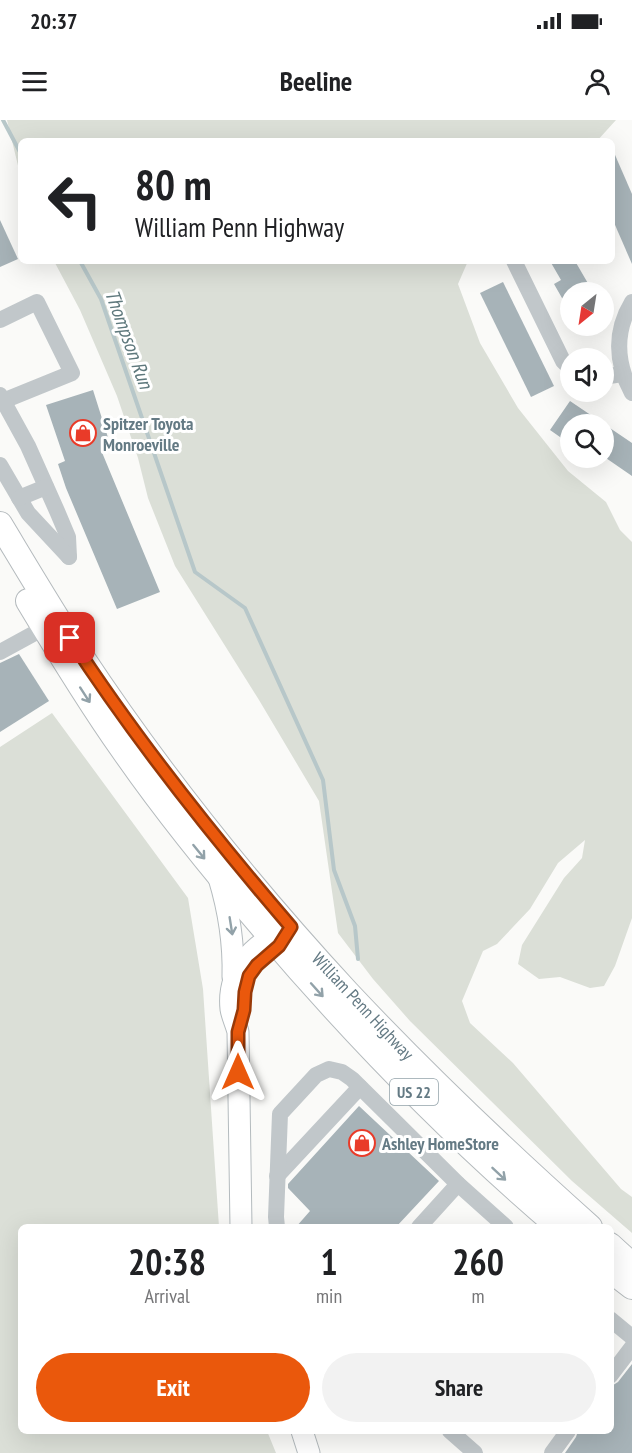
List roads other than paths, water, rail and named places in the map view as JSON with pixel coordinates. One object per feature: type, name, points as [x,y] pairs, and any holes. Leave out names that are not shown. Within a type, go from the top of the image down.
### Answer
[{"type":"highway","name":"William Penn Highway","points":[[0,524],[70,638],[114,703],[198,815],[280,937],[330,1005],[478,1155],[556,1224]]},
{"type":"highway","name":"William Penn Highway","points":[[0,555],[124,752],[218,874],[280,937],[346,990],[494,1140],[587,1224]]},
{"type":"highway","points":[[614,1249],[632,1265]]},
{"type":"highway","points":[[614,1273],[632,1287]]},
{"type":"main road","points":[[218,874],[232,928],[231,1010],[238,1032]]},
{"type":"main road","points":[[233,980],[241,963],[280,937]]},
{"type":"main road","points":[[241,1224],[238,1032],[249,976],[280,937]]},
{"type":"main road","points":[[303,1434],[309,1453]]},
{"type":"street","points":[[515,264],[560,355]]},
{"type":"street","points":[[0,320],[37,302],[72,373],[2,398],[28,446],[68,537],[69,557],[39,527],[18,498],[0,465]]},
{"type":"street","points":[[632,302],[623,321],[619,338],[622,374],[632,393]]},
{"type":"street","points":[[614,375],[622,374]]},
{"type":"street","points":[[18,498],[46,487]]},
{"type":"street","points":[[0,652],[44,628]]},
{"type":"street","points":[[277,1224],[278,1122],[284,1109],[316,1075],[329,1069],[342,1072],[360,1087],[458,1184],[503,1224]]},
{"type":"street","points":[[277,1176],[360,1087]]},
{"type":"street","points":[[422,1224],[458,1184]]},
{"type":"street","points":[[614,1321],[632,1337]]},
{"type":"street","points":[[614,1371],[632,1347]]},
{"type":"street","points":[[453,1434],[469,1451]]},
{"type":"street","points":[[552,1453],[566,1434]]},
{"type":"waterway","name":"Thompson Run","points":[[3,120],[18,148]]},
{"type":"waterway","points":[[82,264],[101,299],[195,572],[245,608],[323,780],[334,870],[355,926],[358,959]]},
{"type":"place","name":"Spitzer Toyota Monroeville","points":[[83,433]]},
{"type":"place","name":"Ashley HomeStore","points":[[362,1143]]}]
